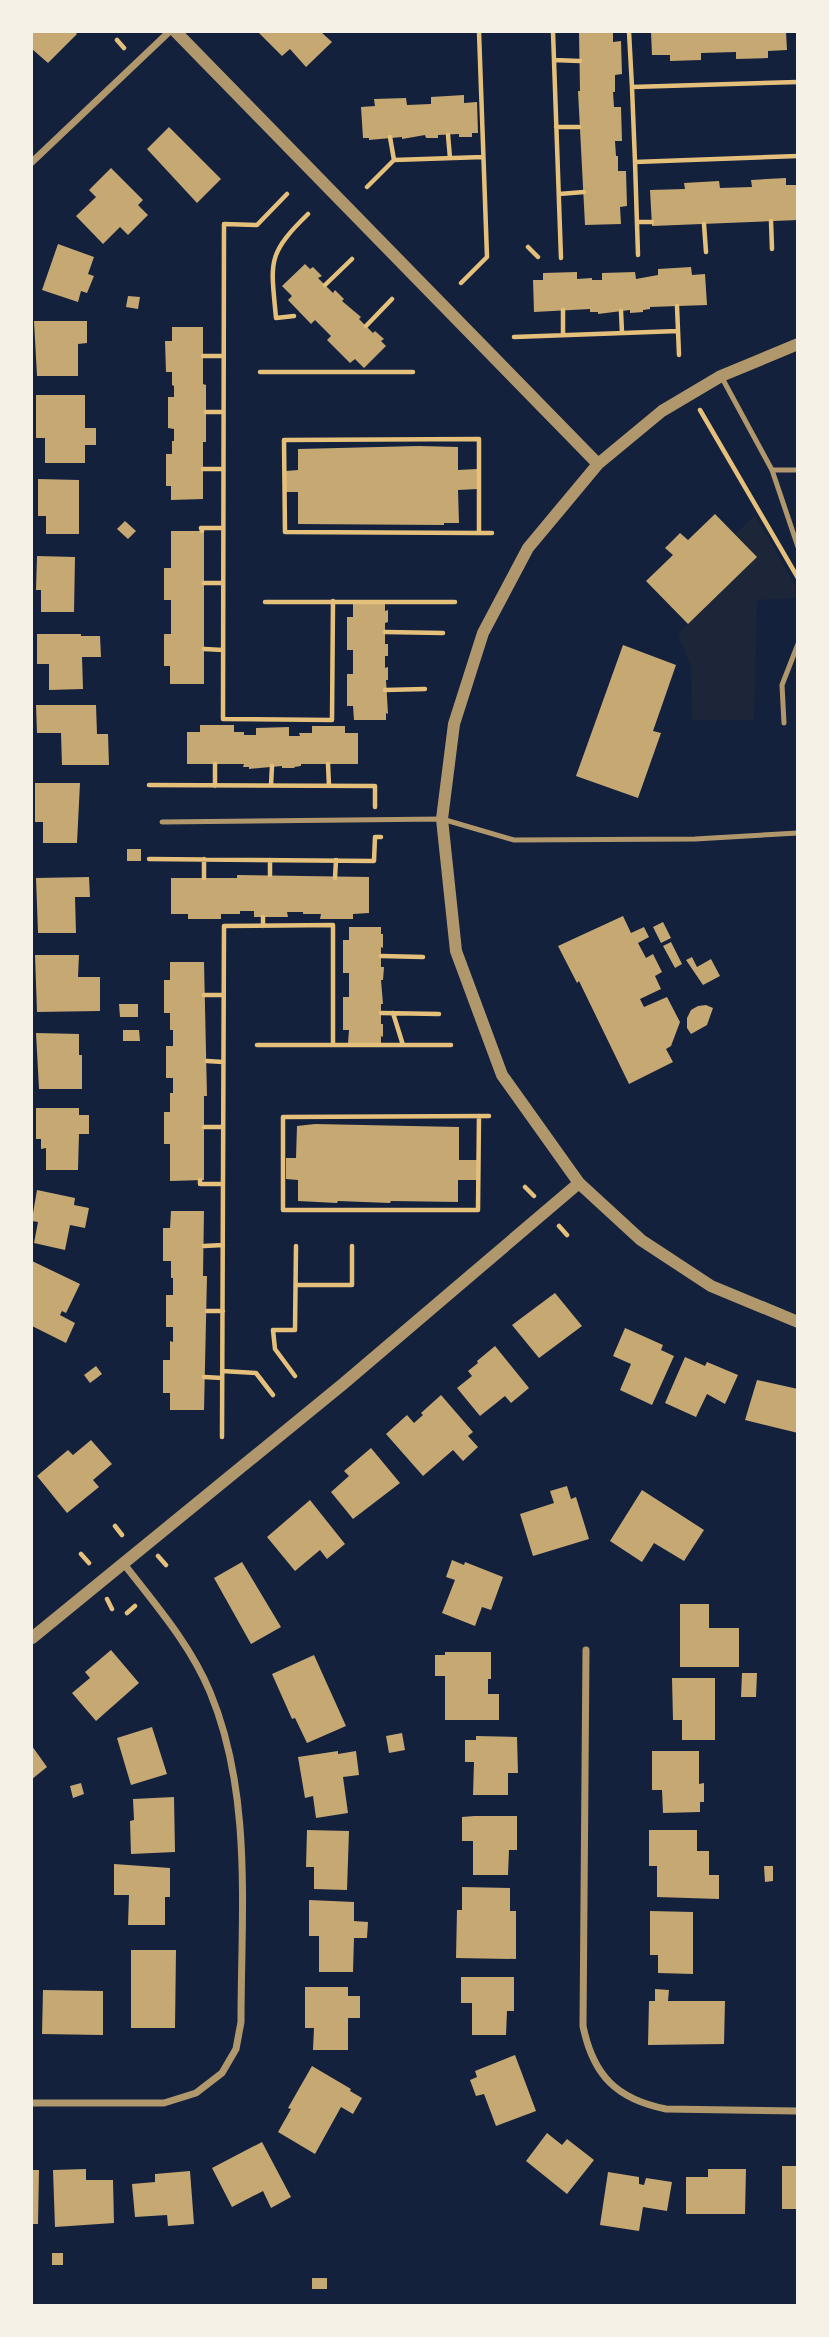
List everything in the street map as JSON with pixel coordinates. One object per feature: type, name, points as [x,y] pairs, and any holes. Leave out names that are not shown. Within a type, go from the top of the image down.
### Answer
[{"type":"street","points":[[32,162],[169,32]]},
{"type":"street","points":[[176,32],[598,464]]},
{"type":"street","points":[[797,344],[721,376],[662,411],[598,464],[528,548],[483,632],[454,724],[442,819],[456,951],[502,1075],[579,1183],[641,1240],[712,1286],[797,1322]]},
{"type":"street","points":[[32,1638],[343,1384],[579,1183]]},
{"type":"street","points":[[32,2103],[164,2103],[196,2094],[222,2073],[236,2049],[241,2022],[241,1853],[236,1783],[226,1737],[209,1690],[184,1643],[124,1564]]},
{"type":"street","points":[[586,1650],[583,2026],[587,2047],[597,2068],[611,2085],[627,2097],[646,2105],[666,2109],[797,2111]]},
{"type":"lane","points":[[721,376],[772,470],[797,547]]},
{"type":"lane","points":[[772,470],[797,470]]},
{"type":"lane","points":[[784,723],[782,685],[797,644]]},
{"type":"lane","points":[[162,822],[442,819],[514,840],[695,839],[797,833]]},
{"type":"path","points":[[461,283],[487,257],[479,32]]},
{"type":"path","points":[[553,32],[561,258]]},
{"type":"path","points":[[629,32],[638,255]]},
{"type":"path","points":[[117,40],[124,48]]},
{"type":"path","points":[[554,60],[580,61]]},
{"type":"path","points":[[632,87],[797,82]]},
{"type":"path","points":[[556,127],[579,127]]},
{"type":"path","points":[[449,135],[450,158]]},
{"type":"path","points":[[390,137],[394,160]]},
{"type":"path","points":[[635,162],[797,156]]},
{"type":"path","points":[[367,187],[394,160],[483,157]]},
{"type":"path","points":[[559,194],[584,192]]},
{"type":"path","points":[[288,194],[257,225],[224,224],[223,719],[332,720],[333,601]]},
{"type":"path","points":[[294,316],[275,318],[271,272],[276,251],[286,236],[308,215]]},
{"type":"path","points":[[771,221],[772,249]]},
{"type":"path","points":[[637,222],[652,222]]},
{"type":"path","points":[[704,224],[706,252]]},
{"type":"path","points":[[528,247],[538,257]]},
{"type":"path","points":[[326,285],[352,259]]},
{"type":"path","points":[[366,326],[393,299]]},
{"type":"path","points":[[677,306],[679,355]]},
{"type":"path","points":[[563,310],[564,335]]},
{"type":"path","points":[[621,311],[622,333]]},
{"type":"path","points":[[514,337],[678,331]]},
{"type":"path","points":[[203,356],[224,356]]},
{"type":"path","points":[[260,372],[413,372]]},
{"type":"path","points":[[695,402],[797,578]]},
{"type":"path","points":[[206,412],[223,412]]},
{"type":"path","points":[[479,533],[479,439],[284,440],[285,532],[479,533],[492,533]]},
{"type":"path","points":[[203,469],[223,469]]},
{"type":"path","points":[[201,531],[201,528],[223,528]]},
{"type":"path","points":[[204,583],[223,583]]},
{"type":"path","points":[[265,602],[455,602]]},
{"type":"path","points":[[385,632],[443,633]]},
{"type":"path","points":[[204,649],[223,650]]},
{"type":"path","points":[[385,690],[425,689]]},
{"type":"path","points":[[215,764],[215,786]]},
{"type":"path","points":[[328,764],[329,786]]},
{"type":"path","points":[[271,785],[272,766]]},
{"type":"path","points":[[149,785],[375,786],[375,808],[385,808]]},
{"type":"path","points":[[149,859],[374,861],[375,837],[385,837]]},
{"type":"path","points":[[204,859],[204,878]]},
{"type":"path","points":[[270,860],[270,875]]},
{"type":"path","points":[[335,877],[336,860]]},
{"type":"path","points":[[263,917],[263,926]]},
{"type":"path","points":[[222,1437],[224,926],[333,925],[333,1044]]},
{"type":"path","points":[[381,956],[423,957]]},
{"type":"path","points":[[204,995],[223,995]]},
{"type":"path","points":[[381,1013],[439,1014]]},
{"type":"path","points":[[393,1013],[403,1045]]},
{"type":"path","points":[[257,1045],[451,1045]]},
{"type":"path","points":[[207,1061],[223,1062]]},
{"type":"path","points":[[479,1116],[478,1210],[283,1210],[283,1117],[479,1116],[489,1116]]},
{"type":"path","points":[[204,1127],[223,1127]]},
{"type":"path","points":[[200,1180],[201,1184],[223,1184]]},
{"type":"path","points":[[526,1187],[534,1196]]},
{"type":"path","points":[[559,1226],[567,1235]]},
{"type":"path","points":[[204,1246],[223,1245]]},
{"type":"path","points":[[295,1376],[275,1349],[273,1330],[295,1330],[296,1246]]},
{"type":"path","points":[[296,1285],[352,1285],[352,1246]]},
{"type":"path","points":[[207,1311],[223,1311]]},
{"type":"path","points":[[222,1371],[256,1373],[273,1395]]},
{"type":"path","points":[[204,1377],[222,1378]]},
{"type":"path","points":[[115,1526],[122,1535]]},
{"type":"path","points":[[81,1554],[89,1563]]},
{"type":"path","points":[[158,1556],[166,1565]]},
{"type":"path","points":[[106,1598],[111,1609]]},
{"type":"path","points":[[127,1612],[135,1606]]},
{"type":"shaded area","points":[[755,515],[797,589],[798,598],[757,600],[754,720],[692,720],[691,667],[678,634],[756,557],[735,534]]},
{"type":"building","points":[[32,32],[77,34],[48,63],[32,49]]},
{"type":"building","points":[[258,32],[321,32],[332,42],[306,67],[290,49],[282,56]]},
{"type":"building","points":[[579,32],[613,32],[613,42],[621,41],[622,74],[615,75],[613,92],[614,107],[621,107],[622,141],[615,141],[618,171],[626,171],[627,206],[620,207],[621,224],[585,225],[578,91]]},
{"type":"building","points":[[651,32],[786,32],[787,50],[768,51],[768,58],[736,59],[736,52],[701,53],[701,60],[670,61],[670,55],[652,55]]},
{"type":"building","points":[[464,95],[464,103],[477,102],[478,133],[472,133],[472,137],[459,137],[459,134],[438,135],[438,138],[426,138],[425,135],[402,139],[363,138],[361,107],[375,106],[374,99],[406,98],[407,105],[431,104],[431,97]]},
{"type":"building","points":[[169,127],[221,179],[197,203],[147,149]]},
{"type":"building","points":[[111,168],[143,200],[138,205],[148,215],[128,235],[120,227],[103,244],[76,216],[96,197],[89,190]]},
{"type":"building","points":[[786,178],[786,185],[798,185],[798,220],[652,226],[650,190],[685,189],[684,183],[719,181],[720,188],[752,187],[751,180]]},
{"type":"building","points":[[58,244],[94,257],[88,274],[94,276],[87,293],[81,291],[78,302],[42,290]]},
{"type":"building","points":[[305,264],[310,269],[313,267],[322,276],[318,278],[333,293],[335,290],[344,299],[342,301],[361,317],[359,319],[373,333],[375,331],[384,339],[381,341],[386,346],[364,368],[355,359],[350,363],[327,340],[331,336],[315,320],[311,324],[288,300],[292,296],[282,286]]},
{"type":"building","points":[[691,267],[692,275],[705,274],[707,305],[650,307],[643,312],[630,313],[630,310],[598,314],[590,312],[590,309],[534,312],[533,280],[543,280],[543,273],[577,272],[577,279],[602,280],[602,273],[635,272],[636,279],[658,275],[658,269]]},
{"type":"building","points":[[128,296],[140,297],[138,309],[126,307]]},
{"type":"building","points":[[34,321],[87,321],[87,343],[78,344],[78,376],[37,376]]},
{"type":"building","points":[[172,327],[203,327],[206,442],[203,442],[203,499],[171,500],[171,486],[166,486],[166,454],[172,454],[174,441],[174,429],[168,428],[168,397],[174,397],[174,386],[172,372],[166,372],[165,341],[172,341]]},
{"type":"building","points":[[36,395],[85,395],[85,428],[96,428],[96,445],[85,445],[85,463],[45,463],[45,438],[36,438]]},
{"type":"building","points":[[458,447],[458,470],[477,469],[478,489],[458,490],[459,523],[298,524],[298,492],[286,492],[286,471],[298,470],[298,449]]},
{"type":"building","points":[[38,479],[79,480],[79,534],[46,534],[46,516],[38,516]]},
{"type":"building","points":[[715,514],[757,557],[688,624],[646,581],[673,555],[665,548],[680,533],[688,540]]},
{"type":"building","points":[[125,521],[136,531],[128,539],[117,529]]},
{"type":"building","points":[[171,531],[204,531],[204,684],[170,684],[170,666],[164,666],[164,634],[171,634],[171,600],[164,600],[164,568],[171,568]]},
{"type":"building","points":[[37,556],[75,557],[74,612],[41,612],[41,590],[36,590]]},
{"type":"building","points":[[385,603],[385,611],[388,610],[385,644],[388,644],[388,656],[385,656],[385,668],[388,667],[388,714],[386,713],[386,720],[354,720],[353,706],[347,706],[347,674],[353,674],[353,650],[347,650],[347,617],[353,617],[353,604]]},
{"type":"building","points":[[37,634],[100,636],[101,657],[82,657],[83,689],[49,690],[49,664],[37,664]]},
{"type":"building","points":[[623,645],[676,665],[653,731],[661,733],[638,798],[576,776]]},
{"type":"building","points":[[36,705],[96,705],[97,734],[108,734],[109,765],[62,765],[61,733],[37,733]]},
{"type":"building","points":[[200,725],[234,725],[234,732],[244,732],[244,735],[256,735],[256,728],[289,727],[289,736],[312,733],[312,726],[345,726],[345,733],[358,733],[358,764],[301,764],[295,768],[282,766],[249,769],[243,767],[244,764],[187,764],[187,732],[200,732]]},
{"type":"building","points":[[35,783],[80,783],[77,843],[43,843],[43,822],[35,822]]},
{"type":"building","points":[[127,849],[141,849],[141,861],[127,861]]},
{"type":"building","points":[[237,875],[369,877],[369,913],[353,914],[353,919],[320,919],[321,914],[303,912],[287,912],[288,917],[254,917],[254,911],[240,911],[240,914],[221,914],[221,919],[188,919],[188,914],[171,914],[171,878],[237,878]]},
{"type":"building","points":[[89,877],[90,897],[75,897],[76,933],[38,933],[36,878]]},
{"type":"building","points":[[623,916],[631,933],[644,927],[649,937],[638,943],[646,958],[653,954],[662,972],[655,976],[661,989],[640,999],[644,1007],[667,997],[680,1022],[671,1046],[666,1049],[673,1062],[629,1084],[579,981],[577,983],[558,946]]},
{"type":"building","points":[[663,922],[671,938],[661,943],[653,927]]},
{"type":"building","points":[[349,927],[381,927],[383,934],[381,1043],[348,1043],[349,1030],[343,1030],[343,997],[349,997],[349,973],[343,973],[343,940],[349,940]]},
{"type":"building","points":[[671,942],[682,964],[675,968],[663,946]]},
{"type":"building","points":[[35,955],[79,955],[78,977],[100,977],[100,1011],[37,1012]]},
{"type":"building","points":[[692,957],[697,967],[711,959],[720,976],[703,985],[686,960]]},
{"type":"building","points":[[170,962],[204,962],[207,1096],[204,1096],[204,1180],[170,1181],[170,1144],[164,1144],[164,1112],[170,1112],[170,1093],[173,1093],[173,1078],[166,1078],[166,1046],[173,1046],[173,1030],[170,1030],[170,1013],[164,1013],[164,980],[170,980]]},
{"type":"building","points":[[119,1004],[138,1004],[138,1017],[120,1017]]},
{"type":"building","points":[[706,1005],[713,1008],[707,1025],[691,1034],[687,1028],[687,1018],[691,1010]]},
{"type":"building","points":[[123,1030],[139,1030],[140,1041],[123,1041]]},
{"type":"building","points":[[36,1033],[79,1034],[82,1089],[39,1089]]},
{"type":"building","points":[[36,1108],[79,1108],[79,1115],[89,1115],[89,1134],[79,1134],[78,1170],[46,1170],[46,1148],[41,1149],[41,1139],[36,1139]]},
{"type":"building","points":[[315,1124],[459,1127],[459,1160],[478,1160],[478,1180],[458,1180],[458,1202],[298,1201],[298,1180],[286,1179],[286,1158],[296,1158],[297,1126]]},
{"type":"building","points":[[37,1190],[75,1198],[74,1205],[89,1208],[85,1228],[70,1225],[65,1250],[34,1243],[38,1222],[32,1219]]},
{"type":"building","points":[[171,1211],[204,1211],[203,1276],[207,1276],[204,1410],[170,1410],[170,1393],[163,1393],[163,1360],[170,1360],[170,1341],[173,1342],[173,1327],[166,1327],[166,1295],[173,1295],[171,1261],[163,1261],[163,1228],[170,1228]]},
{"type":"building","points":[[32,1261],[80,1284],[66,1313],[62,1311],[60,1315],[75,1323],[66,1343],[32,1326]]},
{"type":"building","points":[[555,1293],[582,1326],[539,1358],[512,1325]]},
{"type":"building","points":[[625,1328],[663,1345],[661,1350],[674,1356],[652,1405],[620,1390],[631,1364],[613,1356]]},
{"type":"building","points":[[495,1346],[529,1388],[511,1403],[505,1396],[480,1416],[457,1388],[472,1376],[468,1371],[477,1361]]},
{"type":"building","points":[[685,1357],[705,1366],[707,1362],[738,1375],[725,1404],[707,1394],[696,1417],[665,1403]]},
{"type":"building","points":[[96,1366],[102,1374],[90,1383],[84,1375]]},
{"type":"building","points":[[757,1380],[798,1389],[798,1433],[745,1420]]},
{"type":"building","points":[[441,1395],[473,1432],[468,1436],[478,1447],[463,1461],[453,1450],[423,1476],[386,1434],[407,1415],[414,1423]]},
{"type":"building","points":[[91,1440],[112,1464],[93,1480],[99,1487],[67,1513],[37,1476],[68,1450],[73,1455]]},
{"type":"building","points":[[371,1448],[400,1483],[353,1519],[331,1492],[349,1476],[344,1471]]},
{"type":"building","points":[[567,1486],[571,1499],[576,1497],[589,1539],[533,1556],[520,1514],[554,1503],[550,1491]]},
{"type":"building","points":[[642,1490],[704,1530],[684,1561],[654,1543],[642,1562],[610,1541]]},
{"type":"building","points":[[310,1500],[345,1544],[327,1559],[320,1550],[295,1571],[267,1537]]},
{"type":"building","points":[[452,1560],[464,1565],[465,1562],[503,1577],[491,1610],[482,1607],[475,1626],[442,1613],[455,1580],[446,1577]]},
{"type":"building","points":[[242,1562],[281,1627],[251,1644],[214,1578]]},
{"type":"building","points":[[680,1604],[709,1604],[709,1628],[739,1628],[739,1667],[680,1667]]},
{"type":"building","points":[[111,1650],[139,1683],[96,1721],[72,1693],[90,1678],[85,1672]]},
{"type":"building","points":[[445,1652],[491,1652],[488,1694],[499,1694],[499,1720],[445,1720],[445,1676],[435,1676],[435,1655],[445,1655]]},
{"type":"building","points":[[314,1655],[346,1726],[307,1743],[295,1718],[292,1719],[272,1674]]},
{"type":"building","points":[[742,1673],[757,1673],[756,1697],[741,1697]]},
{"type":"building","points":[[672,1678],[715,1678],[715,1740],[682,1740],[682,1720],[673,1720]]},
{"type":"building","points":[[152,1727],[167,1774],[131,1785],[117,1738]]},
{"type":"building","points":[[402,1733],[405,1750],[389,1753],[386,1736]]},
{"type":"building","points":[[476,1736],[517,1737],[518,1773],[508,1773],[508,1795],[473,1795],[474,1762],[465,1762],[465,1740],[476,1740]]},
{"type":"building","points":[[32,1746],[47,1767],[32,1779]]},
{"type":"building","points":[[338,1751],[338,1754],[356,1751],[359,1775],[343,1777],[348,1813],[316,1818],[313,1796],[305,1798],[298,1757]]},
{"type":"building","points":[[652,1751],[699,1751],[699,1784],[704,1783],[704,1802],[700,1802],[700,1812],[663,1813],[662,1790],[652,1790]]},
{"type":"building","points":[[81,1783],[84,1794],[73,1798],[70,1786]]},
{"type":"building","points":[[174,1797],[175,1852],[131,1854],[130,1821],[134,1820],[133,1799]]},
{"type":"building","points":[[517,1816],[517,1850],[509,1850],[508,1875],[473,1875],[473,1841],[462,1841],[462,1817]]},
{"type":"building","points":[[307,1830],[349,1831],[347,1890],[314,1889],[314,1867],[306,1867]]},
{"type":"building","points":[[649,1830],[697,1830],[697,1851],[709,1851],[709,1875],[719,1875],[719,1899],[657,1897],[657,1866],[649,1866]]},
{"type":"building","points":[[114,1864],[170,1868],[170,1897],[165,1897],[165,1925],[128,1925],[129,1895],[114,1895]]},
{"type":"building","points":[[764,1866],[773,1866],[773,1881],[765,1882]]},
{"type":"building","points":[[462,1887],[510,1888],[510,1911],[516,1911],[516,1959],[456,1958],[457,1910],[462,1910]]},
{"type":"building","points":[[309,1900],[354,1902],[354,1921],[368,1922],[367,1938],[354,1938],[353,1972],[319,1972],[319,1936],[309,1936]]},
{"type":"building","points":[[650,1911],[693,1912],[693,1974],[658,1973],[658,1955],[650,1955]]},
{"type":"building","points":[[131,1950],[176,1950],[175,2028],[131,2028]]},
{"type":"building","points":[[461,1977],[514,1977],[514,2011],[507,2011],[506,2035],[472,2035],[472,2003],[461,2003]]},
{"type":"building","points":[[305,1987],[348,1987],[348,1996],[360,1996],[360,2018],[348,2018],[348,2050],[313,2050],[314,2028],[305,2028]]},
{"type":"building","points":[[655,1989],[669,1990],[668,2001],[725,2001],[724,2044],[648,2045],[649,2001],[655,2001]]},
{"type":"building","points":[[43,1990],[103,1991],[103,2035],[42,2034]]},
{"type":"building","points":[[515,2055],[536,2111],[496,2126],[484,2094],[476,2096],[470,2080],[477,2077],[475,2071]]},
{"type":"building","points":[[312,2066],[362,2098],[353,2114],[341,2107],[315,2154],[278,2132],[291,2109],[288,2108]]},
{"type":"building","points":[[547,2133],[562,2145],[567,2139],[594,2160],[567,2194],[526,2161]]},
{"type":"building","points":[[262,2142],[291,2197],[271,2208],[263,2191],[232,2207],[212,2168]]},
{"type":"building","points":[[782,2166],[798,2166],[798,2209],[782,2209]]},
{"type":"building","points":[[86,2169],[86,2180],[113,2180],[114,2223],[55,2227],[53,2170]]},
{"type":"building","points":[[708,2169],[746,2169],[745,2214],[686,2214],[686,2177],[708,2177]]},
{"type":"building","points":[[32,2170],[39,2170],[38,2224],[32,2224]]},
{"type":"building","points":[[190,2171],[194,2224],[168,2226],[167,2215],[135,2217],[132,2184],[155,2182],[155,2174]]},
{"type":"building","points":[[608,2172],[639,2177],[639,2184],[644,2185],[646,2178],[672,2182],[667,2211],[643,2207],[639,2231],[600,2225]]},
{"type":"building","points":[[52,2253],[63,2253],[63,2265],[52,2265]]},
{"type":"building","points":[[312,2278],[327,2278],[327,2289],[312,2289]]}]
